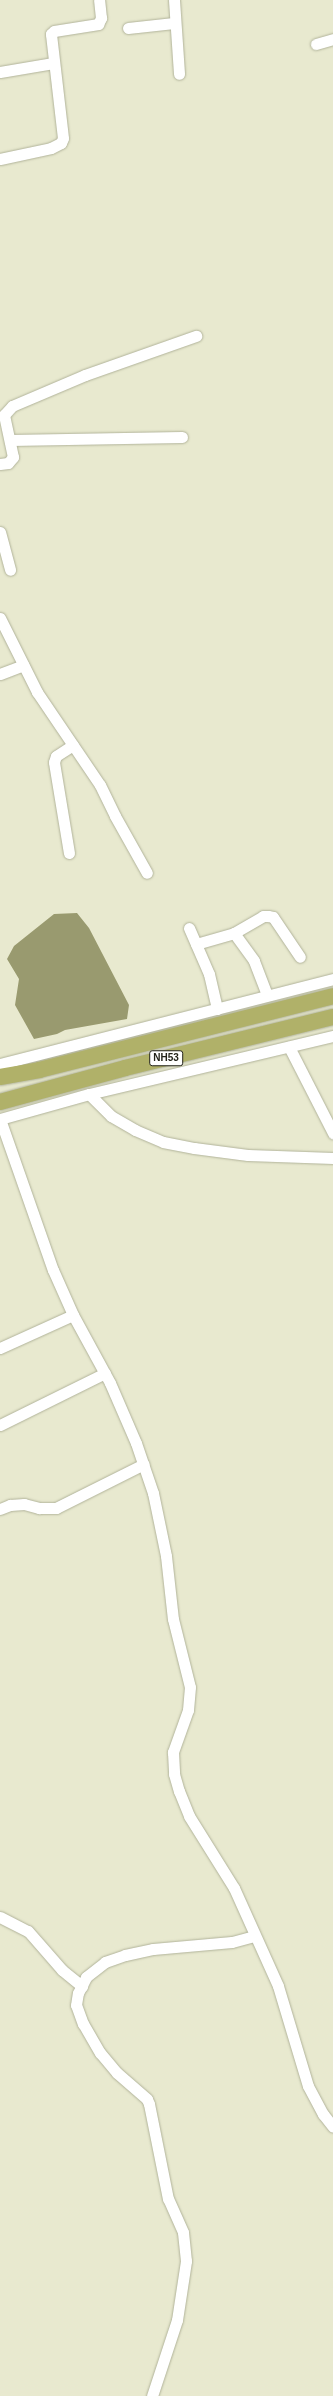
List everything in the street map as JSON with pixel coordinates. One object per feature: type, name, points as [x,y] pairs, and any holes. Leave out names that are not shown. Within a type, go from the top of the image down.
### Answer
[{"type":"highway","name":"NH53","points":[[0,1077],[39,1070],[333,996]]},
{"type":"highway","name":"NH53","points":[[0,1102],[125,1068],[333,1017]]},
{"type":"highway","points":[[0,1091],[0,1098]]},
{"type":"street","points":[[0,159],[51,148],[60,143],[63,138],[53,63],[51,34],[54,31],[98,24],[101,18],[99,0]]},
{"type":"street","points":[[174,0],[174,23],[179,74]]},
{"type":"street","points":[[128,28],[174,23]]},
{"type":"street","points":[[316,44],[333,39]]},
{"type":"street","points":[[0,72],[53,63]]},
{"type":"street","points":[[0,464],[8,463],[13,457],[4,414],[12,406],[85,375],[196,336]]},
{"type":"street","points":[[10,440],[182,437]]},
{"type":"street","points":[[0,532],[10,570]]},
{"type":"street","points":[[0,618],[38,692],[100,785],[115,816],[147,873]]},
{"type":"street","points":[[0,674],[23,665]]},
{"type":"street","points":[[69,853],[54,762],[56,756],[72,745]]},
{"type":"street","points":[[196,944],[234,933],[263,916],[274,917],[300,958]]},
{"type":"street","points":[[189,928],[209,974],[217,1009]]},
{"type":"street","points":[[234,933],[254,961],[267,996]]},
{"type":"street","points":[[0,1064],[333,979]]},
{"type":"street","points":[[333,1036],[89,1094],[0,1119],[53,1270],[73,1315],[105,1373],[144,1464],[160,1523],[173,1619],[190,1688],[188,1710],[173,1752],[174,1774],[189,1816],[227,1874],[278,1986],[308,2086],[323,2114],[333,2127]]},
{"type":"street","points":[[289,1047],[333,1133]]},
{"type":"street","points":[[89,1094],[111,1116],[135,1130],[163,1142],[194,1148],[248,1155],[333,1158]]},
{"type":"street","points":[[0,1348],[73,1315]]},
{"type":"street","points":[[0,1425],[105,1373]]},
{"type":"street","points":[[0,1508],[10,1505],[24,1504],[44,1509],[56,1508],[144,1464]]},
{"type":"street","points":[[0,1917],[28,1931],[62,1970],[82,1986]]},
{"type":"street","points":[[152,2396],[177,2320],[186,2261],[183,2232],[168,2200],[147,2099],[117,2074],[100,2053],[83,2024],[76,2005],[78,1993],[86,1977],[105,1962],[125,1955],[153,1949],[232,1942],[254,1936]]},
{"type":"shaded area","points":[[77,913],[89,928],[129,1005],[127,1019],[65,1030],[57,1034],[34,1039],[15,1005],[19,979],[7,959],[14,946],[54,914]]}]
